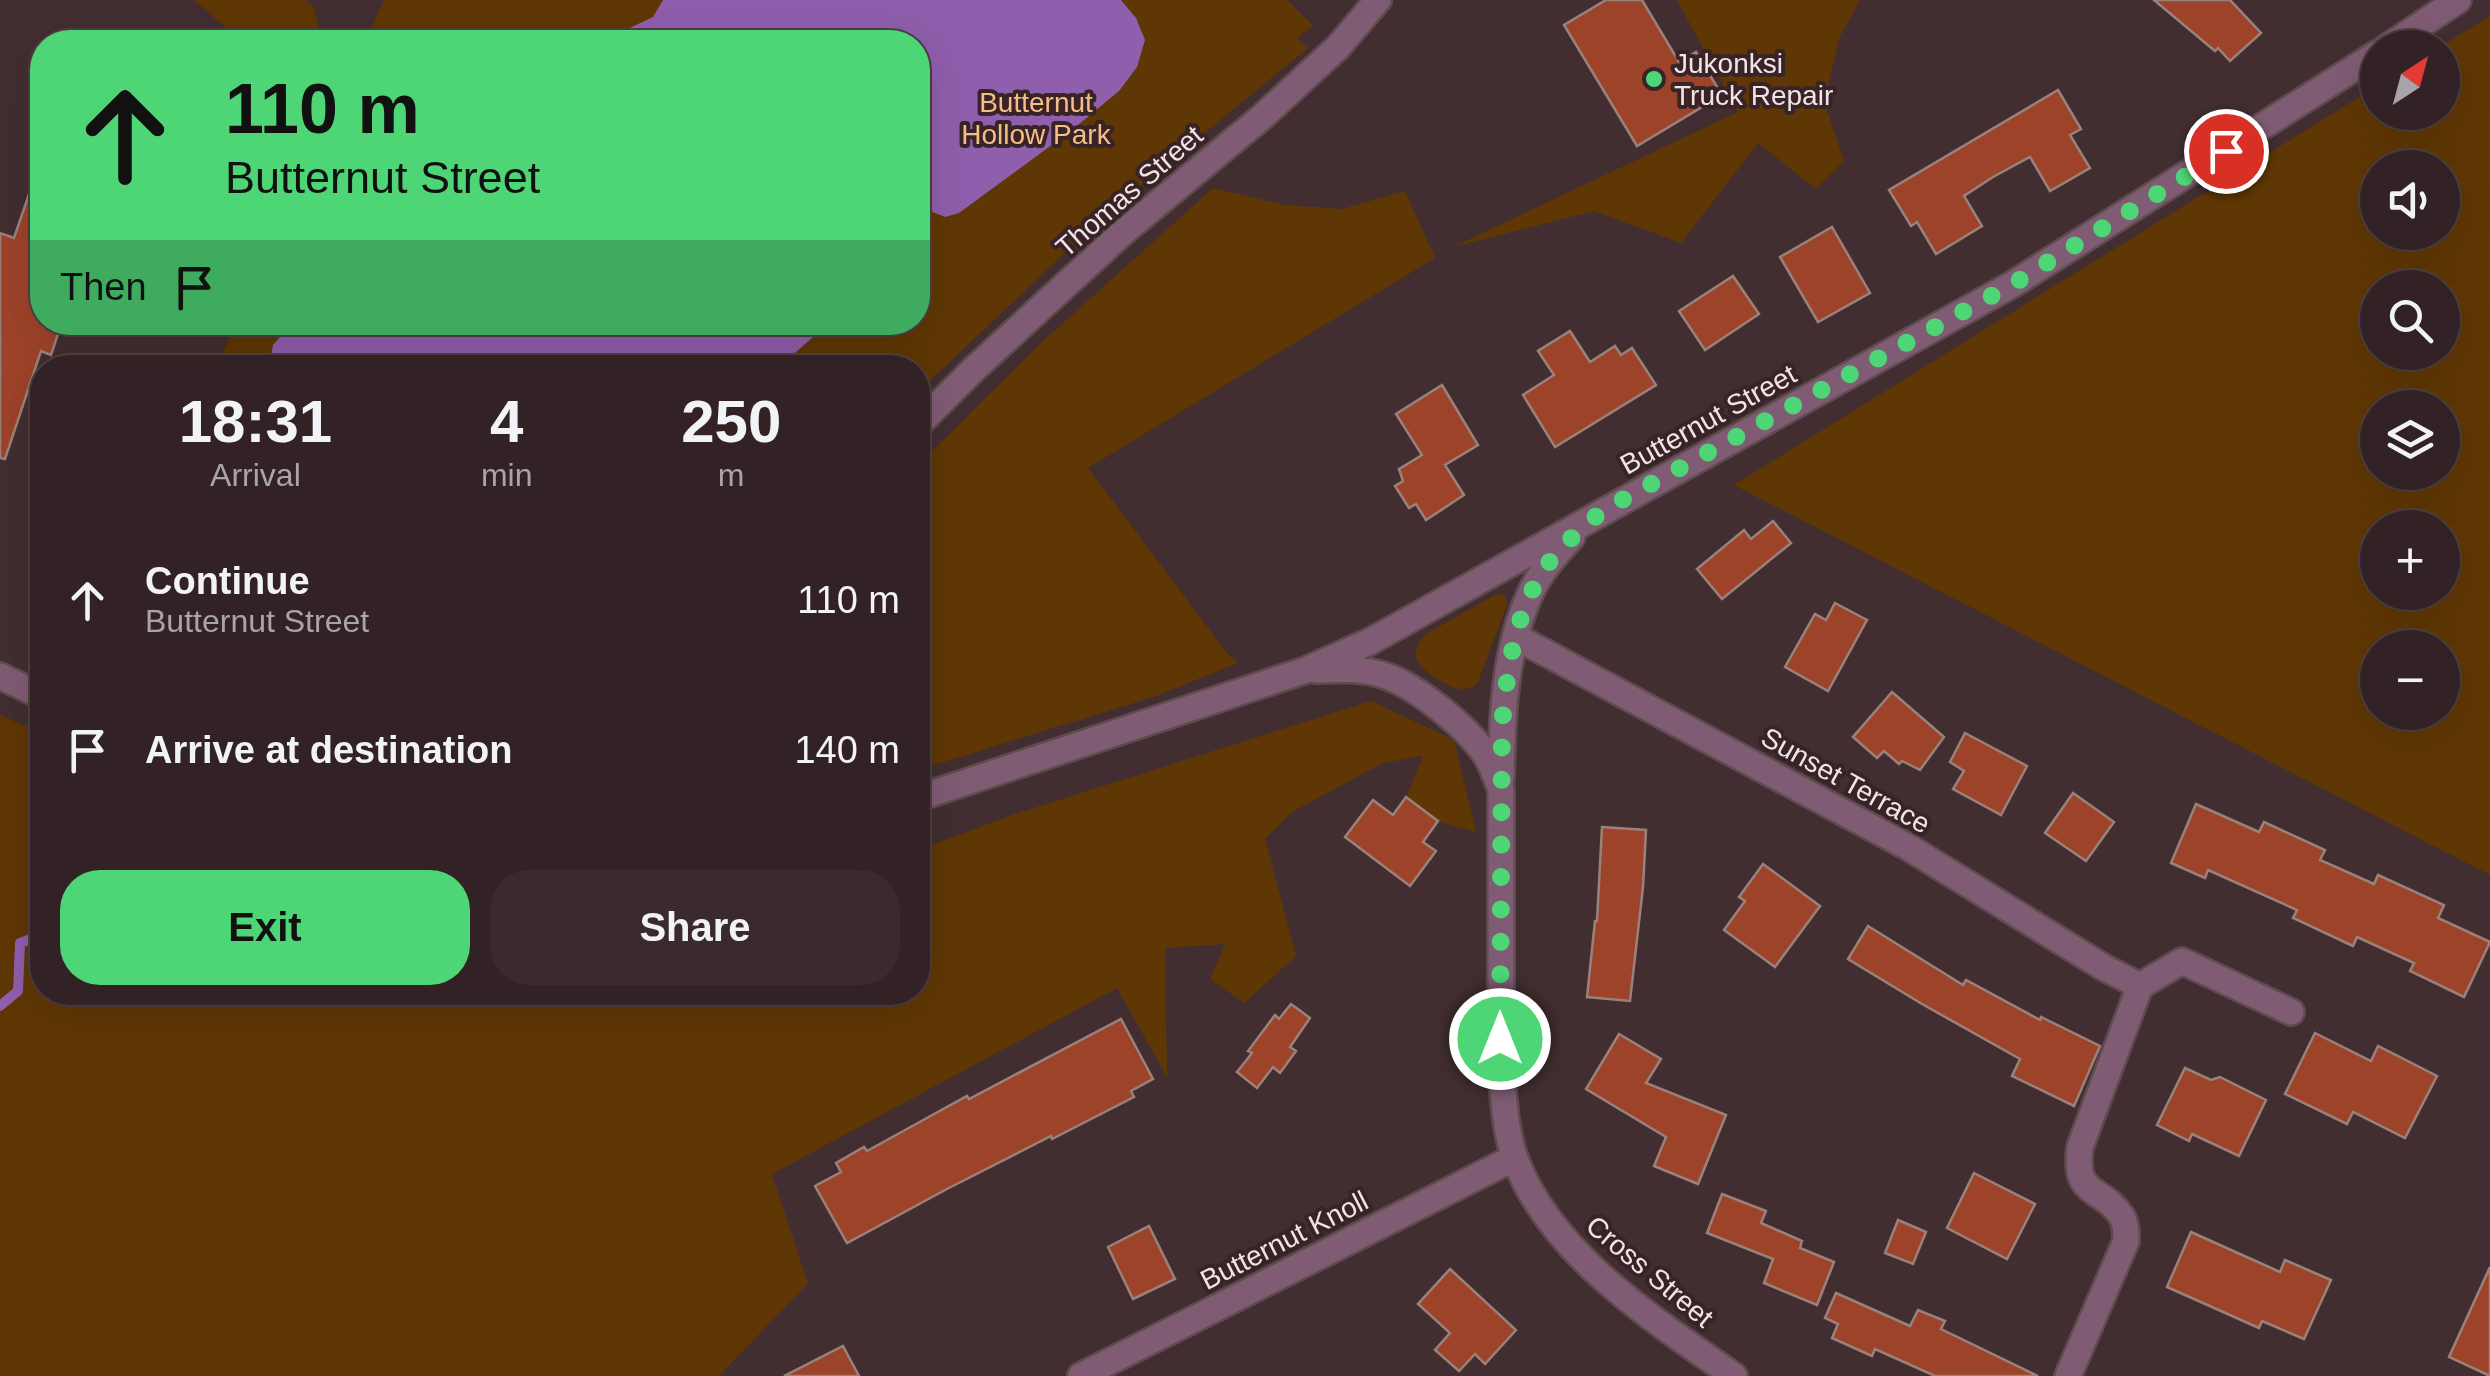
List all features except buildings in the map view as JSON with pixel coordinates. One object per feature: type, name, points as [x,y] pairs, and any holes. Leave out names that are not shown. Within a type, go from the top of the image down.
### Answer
[{"type":"street","name":"Thomas Street","points":[[930,412],[1122,234],[1262,117],[1338,47],[1378,0]]},
{"type":"street","points":[[2413,30],[2458,0]]},
{"type":"street","name":"Butternut Street","points":[[930,794],[1306,670],[1371,640],[2013,284],[2360,65]]},
{"type":"street","name":"Cross Street","points":[[1602,511],[1549,562],[1530,594],[1516,637],[1504,697],[1501,1069],[1505,1114],[1514,1158],[1536,1204],[1564,1239],[1620,1291],[1734,1376]]},
{"type":"street","name":"Sunset Terrace","points":[[1516,637],[1892,838],[2140,986]]},
{"type":"street","name":"Cross Street","points":[[1306,670],[1350,669],[1388,676],[1424,698],[1454,720],[1485,754],[1501,790]]},
{"type":"street","points":[[0,676],[30,690]]},
{"type":"street","points":[[2068,1376],[2126,1241],[2124,1220],[2086,1187],[2078,1166],[2080,1147],[2140,986],[2182,961],[2291,1012]]},
{"type":"street","name":"Butternut Knoll","points":[[1082,1376],[1514,1158]]},
{"type":"green space","points":[[194,0],[305,0],[314,7],[319,30],[229,30]]},
{"type":"green space","name":"Butternut Hollow Park","points":[[384,0],[1287,0],[1313,26],[1297,38],[1308,48],[1105,215],[930,381],[930,355],[221,355],[230,335],[930,335],[930,30],[370,30]]},
{"type":"green space","points":[[1677,0],[1860,0],[1840,36],[1824,102],[1844,161],[1816,189],[1758,143],[1681,243],[1594,211],[1453,247],[1738,112]]},
{"type":"green space","points":[[2490,16],[2490,875],[1734,485],[2360,97],[2360,130],[2460,130],[2460,34]]},
{"type":"green space","points":[[1213,188],[1285,205],[1342,209],[1405,191],[1435,258],[1088,468],[1238,663],[1156,696],[930,766],[930,453],[1042,342]]},
{"type":"green space","points":[[1498,593],[1505,595],[1507,605],[1478,682],[1470,688],[1456,688],[1426,671],[1416,655],[1426,634]]},
{"type":"green space","points":[[1371,701],[1454,740],[1476,832],[1438,821],[1406,797],[1423,756],[1383,763],[1292,812],[1265,839],[1296,956],[1244,1003],[1210,979],[1225,944],[1165,948],[1167,1077],[1117,988],[772,1174],[808,1283],[719,1376],[0,1376],[0,715],[30,728],[30,1005],[930,1005],[930,846],[1018,813]]},
{"type":"shaded area","points":[[663,0],[1121,0],[1136,18],[1145,40],[1137,67],[1119,91],[959,213],[945,217],[930,211],[930,30],[625,30],[653,17]]},
{"type":"shaded area","points":[[281,335],[815,335],[793,355],[271,355]]},
{"type":"waterway","points":[[0,1006],[18,991],[20,943],[30,939]]},
{"type":"place","name":"Jukonksi Truck Repair","points":[[1654,79]]},
{"type":"route","points":[[1500,1039],[1502,726],[1506,683],[1530,594],[1549,562],[1602,511],[2013,284],[2226,151]]}]
